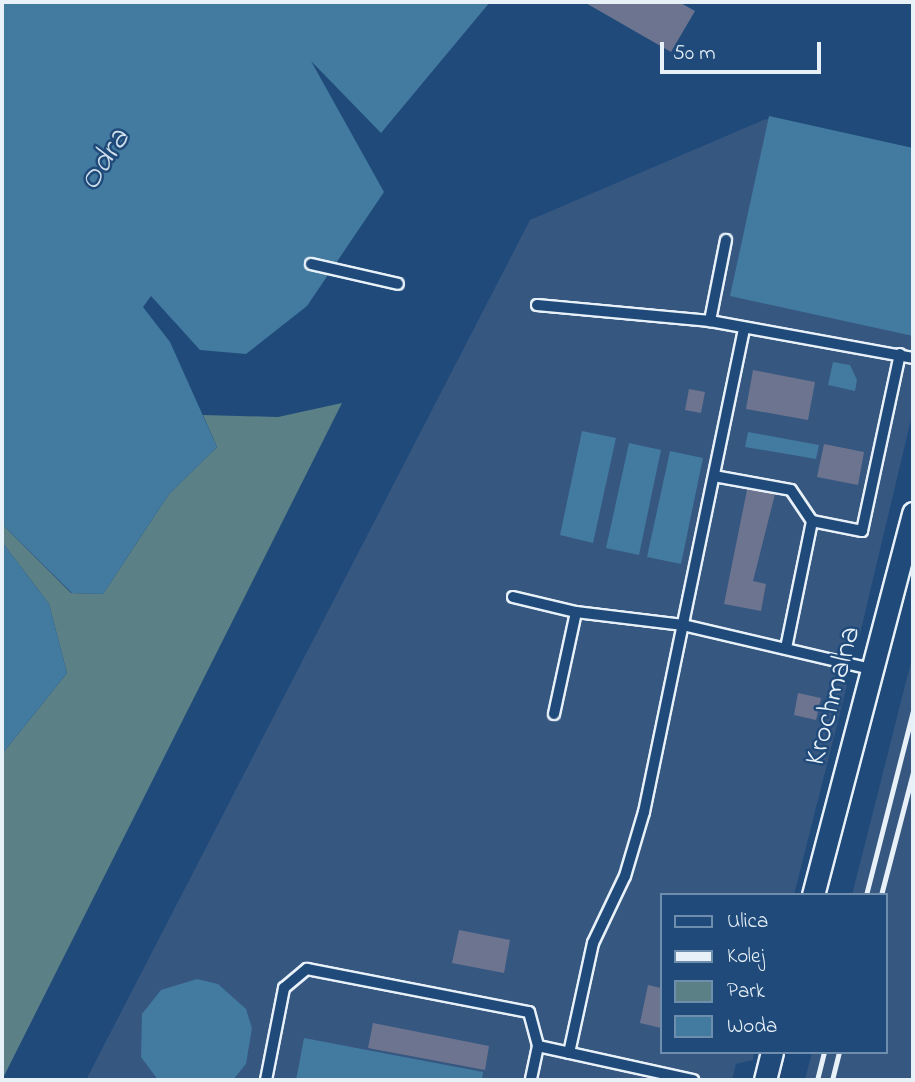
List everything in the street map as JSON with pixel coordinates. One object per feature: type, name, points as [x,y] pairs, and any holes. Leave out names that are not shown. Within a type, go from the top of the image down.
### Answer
[{"type":"street","name":"Krochmalna","points":[[814,893],[913,513]]},
{"type":"street","points":[[765,1080],[772,1054]]},
{"type":"lane","points":[[710,321],[726,240]]},
{"type":"lane","points":[[311,264],[398,284]]},
{"type":"lane","points":[[537,305],[710,321],[913,358]]},
{"type":"lane","points":[[569,1053],[593,943],[625,876],[644,811],[744,329]]},
{"type":"lane","points":[[714,476],[791,490],[812,521],[862,531],[900,354]]},
{"type":"lane","points":[[786,648],[812,521]]},
{"type":"lane","points":[[513,597],[576,612],[683,625],[871,669]]},
{"type":"lane","points":[[554,714],[576,612]]},
{"type":"lane","points":[[266,1080],[284,988],[307,969],[528,1013],[538,1046],[531,1080]]},
{"type":"lane","points":[[538,1046],[694,1080]]},
{"type":"shaded area","points":[[766,119],[913,148],[913,411],[859,638],[838,647],[835,659],[833,674],[847,685],[795,893],[660,893],[660,1054],[754,1054],[753,1060],[736,1064],[732,1080],[86,1080],[530,220]]},
{"type":"shaded area","points":[[913,654],[913,1080],[805,1080],[812,1054],[887,1054],[887,893],[853,893]]},
{"type":"green space","points":[[342,403],[2,1080],[2,754],[67,673],[49,604],[2,542],[2,524],[71,593],[103,594],[169,494],[217,447],[203,415],[278,417]]},
{"type":"water","name":"Odra","points":[[2,2],[490,2],[381,133],[311,61],[384,192],[307,306],[246,354],[200,350],[151,296],[143,307],[170,342],[217,447],[169,494],[103,594],[72,593],[2,524]]},
{"type":"water","points":[[769,116],[913,148],[913,336],[730,296]]},
{"type":"water","points":[[833,362],[850,365],[857,380],[855,391],[828,385]]},
{"type":"water","points":[[582,431],[616,438],[593,543],[560,535]]},
{"type":"water","points":[[748,432],[819,445],[816,459],[745,447]]},
{"type":"water","points":[[629,443],[661,450],[639,555],[606,548]]},
{"type":"water","points":[[670,451],[703,458],[681,564],[647,557]]},
{"type":"water","points":[[2,542],[49,604],[67,673],[2,754]]},
{"type":"water","points":[[197,979],[218,984],[246,1009],[252,1028],[246,1064],[233,1080],[158,1080],[141,1057],[142,1014],[161,990]]},
{"type":"water","points":[[304,1038],[483,1072],[482,1080],[296,1080]]},
{"type":"building","points":[[584,2],[679,2],[695,11],[671,52]]},
{"type":"building","points":[[753,370],[815,382],[808,420],[746,409]]},
{"type":"building","points":[[689,389],[705,392],[701,413],[685,410]]},
{"type":"building","points":[[824,444],[864,452],[858,485],[817,477]]},
{"type":"building","points":[[748,485],[776,490],[753,581],[766,584],[761,611],[724,604]]},
{"type":"building","points":[[798,693],[821,698],[816,720],[794,715]]},
{"type":"building","points":[[459,930],[510,940],[504,973],[452,963]]},
{"type":"building","points":[[648,985],[660,988],[660,1028],[640,1023]]},
{"type":"building","points":[[373,1023],[489,1046],[485,1070],[368,1048]]},
{"type":"railway","points":[[867,893],[913,711]]},
{"type":"railway","points":[[882,893],[913,772]]},
{"type":"railway","points":[[817,1080],[824,1054]]},
{"type":"railway","points":[[832,1080],[838,1054]]}]
